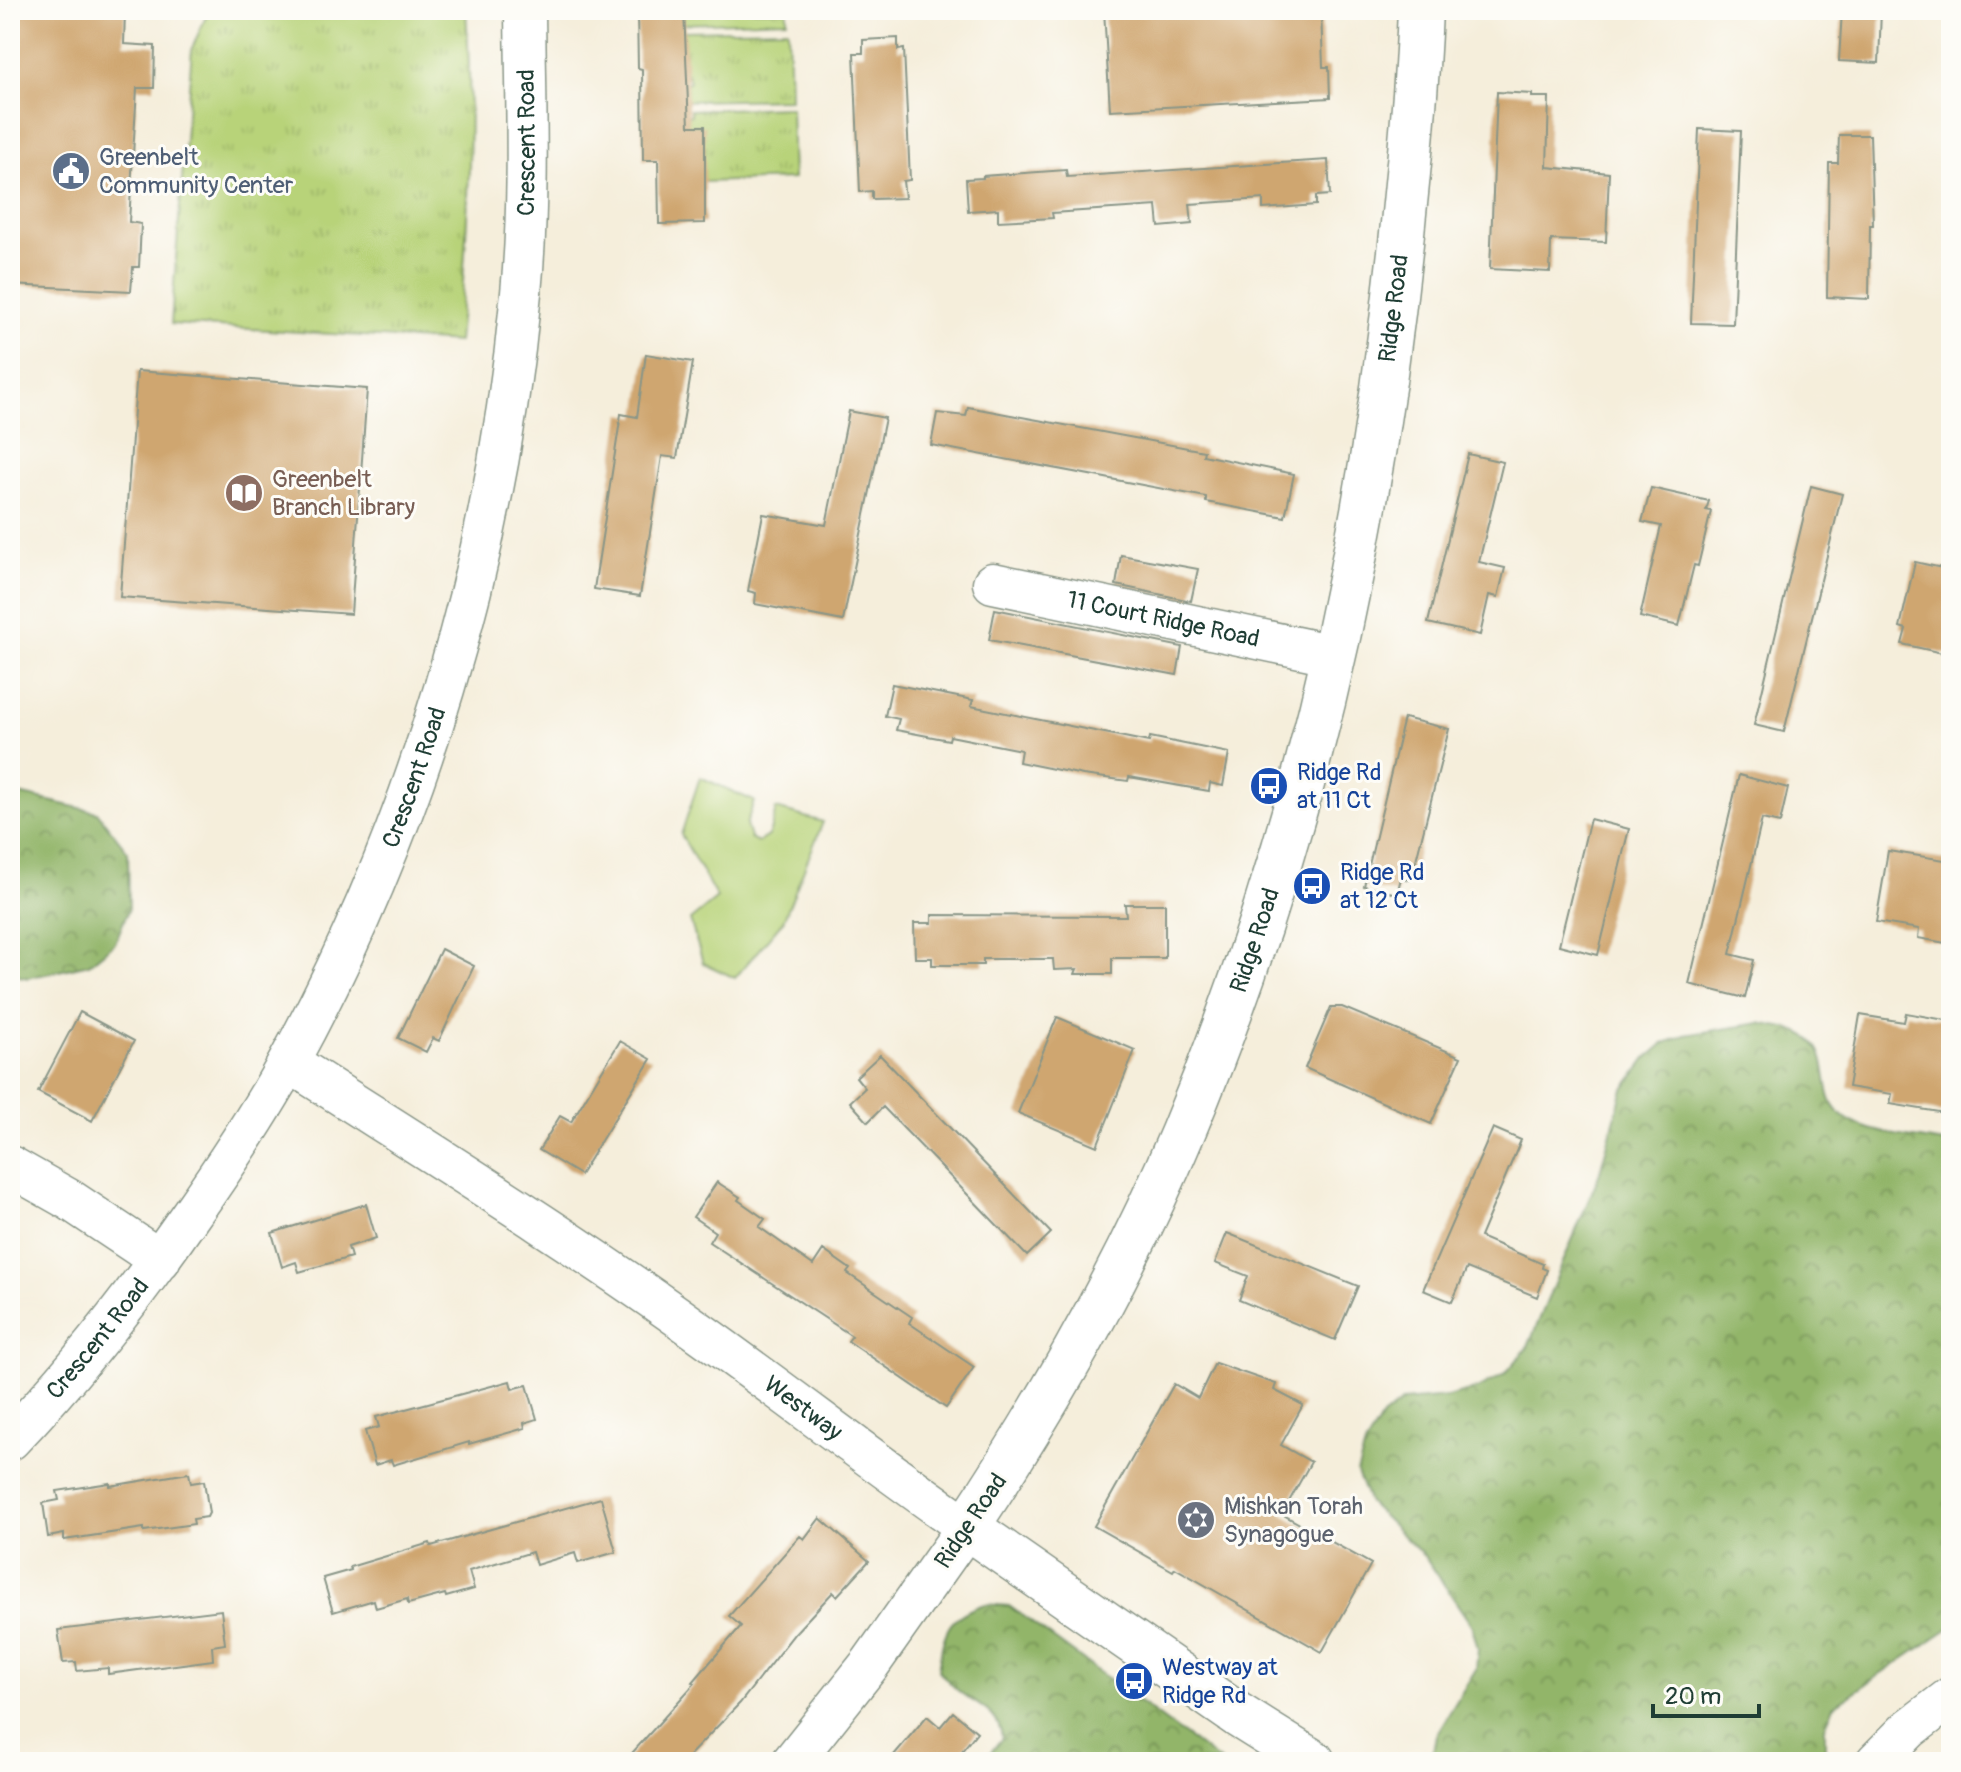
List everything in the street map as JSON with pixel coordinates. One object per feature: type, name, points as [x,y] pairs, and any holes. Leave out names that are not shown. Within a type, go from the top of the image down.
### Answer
[{"type":"street","name":"Crescent Road","points":[[10,1440],[102,1335],[160,1260],[224,1167],[289,1062],[373,891],[419,770],[446,685],[494,490],[521,290],[527,147],[525,10]]},
{"type":"street","name":"Ridge Road","points":[[792,1762],[870,1664],[967,1527],[1076,1351],[1143,1221],[1184,1131],[1268,900],[1317,728],[1357,544],[1390,347],[1412,138],[1420,10]]},
{"type":"street","name":"11 Court Ridge Road","points":[[993,583],[1334,655]]},
{"type":"street","name":"Westway","points":[[289,1062],[458,1169],[697,1330],[904,1483],[1238,1715],[1313,1762]]},
{"type":"street","points":[[10,1166],[70,1200],[160,1260]]},
{"type":"street","points":[[1876,1762],[1909,1729],[1951,1697]]},
{"type":"green space","points":[[209,10],[466,10],[470,93],[469,176],[458,342],[171,324],[192,48]]},
{"type":"green space","points":[[683,10],[787,10],[787,20],[683,24]]},
{"type":"green space","points":[[788,29],[790,99],[686,101],[685,85],[690,81],[685,70],[682,31]]},
{"type":"green space","points":[[791,107],[793,179],[703,182],[700,126],[686,126],[690,110]]},
{"type":"green space","points":[[700,777],[754,801],[746,825],[750,838],[758,842],[769,835],[776,809],[823,822],[783,921],[735,978],[703,963],[690,920],[717,898],[681,835]]},
{"type":"green space","points":[[10,792],[97,812],[128,852],[129,908],[115,943],[89,964],[28,978],[10,974]]},
{"type":"green space","points":[[1760,1023],[1796,1031],[1810,1039],[1823,1060],[1830,1098],[1844,1117],[1881,1132],[1951,1144],[1951,1627],[1834,1706],[1825,1727],[1822,1762],[1431,1762],[1436,1735],[1476,1669],[1478,1649],[1472,1626],[1426,1558],[1369,1503],[1357,1473],[1365,1446],[1382,1417],[1403,1401],[1447,1397],[1477,1389],[1505,1374],[1528,1347],[1599,1175],[1622,1092],[1646,1059],[1663,1044],[1685,1035]]},
{"type":"green space","points":[[985,1604],[1009,1606],[1221,1762],[983,1762],[1002,1738],[997,1722],[988,1711],[958,1691],[938,1670],[949,1627],[962,1614]]},
{"type":"building","name":"Greenbelt Community Center","points":[[10,10],[125,10],[124,44],[155,46],[154,88],[137,88],[129,222],[141,224],[139,267],[133,267],[131,291],[10,285]]},
{"type":"building","points":[[637,10],[684,10],[689,126],[705,126],[705,223],[659,224],[658,160],[643,160],[642,69],[638,68]]},
{"type":"building","points":[[1104,10],[1321,10],[1323,67],[1329,67],[1330,98],[1110,110]]},
{"type":"building","points":[[1842,10],[1881,10],[1879,63],[1839,61]]},
{"type":"building","points":[[898,38],[898,50],[904,49],[910,180],[903,181],[905,198],[872,199],[872,191],[860,192],[854,53],[863,53],[863,40]]},
{"type":"building","points":[[1497,92],[1549,97],[1547,167],[1609,173],[1606,242],[1551,240],[1550,272],[1490,269]]},
{"type":"building","points":[[1699,129],[1741,131],[1733,324],[1691,323]]},
{"type":"building","points":[[1839,135],[1870,135],[1873,225],[1870,225],[1869,299],[1827,297],[1829,163],[1838,163]]},
{"type":"building","points":[[1328,160],[1330,195],[1316,196],[1316,205],[1263,209],[1263,199],[1190,204],[1192,224],[1159,227],[1157,206],[1052,213],[1053,218],[998,221],[998,209],[968,211],[966,179],[983,176],[1066,170],[1067,177]]},
{"type":"building","points":[[646,354],[693,362],[677,458],[662,456],[640,596],[594,589],[621,414],[637,417]]},
{"type":"building","name":"Greenbelt Branch Library","points":[[137,371],[367,389],[351,614],[120,597]]},
{"type":"building","points":[[968,407],[1204,451],[1203,455],[1294,474],[1285,517],[1206,502],[1206,497],[931,445],[937,413],[966,416]]},
{"type":"building","points":[[849,411],[885,418],[843,621],[755,604],[756,593],[748,591],[763,514],[826,525]]},
{"type":"building","points":[[1468,454],[1503,462],[1479,562],[1505,568],[1498,597],[1489,595],[1480,635],[1428,623]]},
{"type":"building","points":[[1811,486],[1842,494],[1784,732],[1754,725]]},
{"type":"building","points":[[1651,488],[1709,501],[1706,510],[1711,511],[1698,566],[1694,565],[1679,626],[1640,617],[1661,526],[1642,522]]},
{"type":"building","points":[[1121,555],[1198,569],[1191,601],[1116,585]]},
{"type":"building","points":[[1915,562],[1951,570],[1951,655],[1902,644],[1906,629],[1900,627]]},
{"type":"building","points":[[995,609],[1182,647],[1177,675],[989,640]]},
{"type":"building","points":[[892,684],[973,700],[971,706],[1149,742],[1150,737],[1229,753],[1223,786],[1210,783],[1209,791],[1129,777],[1128,781],[1083,775],[1019,762],[1021,750],[950,736],[949,740],[896,730],[899,719],[885,716]]},
{"type":"building","points":[[1404,718],[1449,729],[1411,880],[1401,878],[1397,894],[1364,886]]},
{"type":"building","points":[[1739,775],[1788,788],[1780,823],[1762,819],[1730,954],[1754,960],[1745,998],[1689,984]]},
{"type":"building","points":[[1590,819],[1629,829],[1598,955],[1559,945]]},
{"type":"building","points":[[1888,851],[1951,861],[1951,944],[1918,938],[1919,929],[1876,922]]},
{"type":"building","points":[[1125,904],[1165,904],[1165,958],[1112,958],[1112,974],[1075,974],[1077,969],[1054,970],[1053,959],[983,959],[983,965],[932,965],[932,958],[915,958],[914,923],[932,923],[932,915],[1126,916]]},
{"type":"building","points":[[441,949],[474,966],[439,1041],[433,1038],[426,1052],[398,1038]]},
{"type":"building","points":[[1331,1007],[1342,1007],[1461,1057],[1431,1124],[1305,1068]]},
{"type":"building","points":[[80,1012],[134,1041],[92,1121],[38,1092]]},
{"type":"building","points":[[1906,1013],[1951,1021],[1951,1114],[1890,1104],[1892,1094],[1848,1087],[1860,1015],[1904,1022]]},
{"type":"building","points":[[1057,1017],[1135,1050],[1097,1146],[1018,1113]]},
{"type":"building","points":[[620,1041],[651,1059],[580,1175],[539,1150],[560,1116],[571,1122]]},
{"type":"building","points":[[880,1055],[1051,1233],[1027,1256],[883,1107],[868,1122],[850,1102],[865,1088],[856,1077]]},
{"type":"building","points":[[1493,1128],[1521,1140],[1480,1237],[1543,1264],[1542,1268],[1547,1270],[1537,1297],[1467,1268],[1452,1302],[1423,1290]]},
{"type":"building","points":[[717,1182],[765,1219],[759,1227],[813,1265],[823,1250],[850,1269],[847,1273],[912,1317],[909,1323],[974,1367],[946,1408],[848,1341],[852,1336],[709,1242],[715,1232],[693,1217]]},
{"type":"building","points":[[366,1204],[376,1238],[348,1247],[351,1257],[299,1272],[296,1262],[282,1267],[272,1233]]},
{"type":"building","points":[[1227,1233],[1358,1286],[1335,1340],[1239,1300],[1248,1276],[1215,1263]]},
{"type":"building","name":"Mishkan Torah Synagogue","points":[[1215,1363],[1276,1384],[1274,1390],[1303,1405],[1281,1445],[1311,1462],[1282,1514],[1371,1564],[1322,1652],[1175,1568],[1173,1571],[1094,1526],[1174,1384],[1198,1398]]},
{"type":"building","points":[[510,1381],[512,1389],[527,1385],[537,1419],[524,1423],[525,1428],[393,1465],[391,1460],[375,1465],[365,1431],[379,1427],[376,1417]]},
{"type":"building","points":[[189,1473],[191,1483],[204,1481],[209,1513],[207,1517],[193,1519],[194,1524],[64,1540],[64,1534],[48,1537],[43,1503],[59,1500],[57,1491]]},
{"type":"building","points":[[601,1498],[616,1552],[578,1563],[575,1553],[536,1565],[532,1552],[469,1571],[474,1589],[408,1604],[407,1599],[376,1608],[374,1600],[333,1612],[323,1578],[430,1543],[431,1546]]},
{"type":"building","points":[[820,1518],[869,1561],[837,1596],[833,1592],[795,1633],[740,1703],[683,1762],[624,1762],[741,1626],[729,1616],[800,1536],[804,1539]]},
{"type":"building","points":[[221,1610],[225,1644],[212,1646],[213,1660],[108,1674],[108,1668],[77,1671],[76,1662],[63,1663],[58,1630]]},
{"type":"building","points":[[953,1712],[977,1732],[953,1762],[888,1762],[927,1716],[940,1727]]},
{"type":"place","name":"Greenbelt Community Center","points":[[71,171]]},
{"type":"place","name":"Greenbelt Branch Library","points":[[244,493]]},
{"type":"place","name":"Ridge Rd at 11 Ct","points":[[1269,786]]},
{"type":"place","name":"Ridge Rd at 12 Ct","points":[[1312,886]]},
{"type":"place","name":"Mishkan Torah Synagogue","points":[[1196,1520]]},
{"type":"place","name":"Westway at Ridge Rd","points":[[1134,1681]]}]
